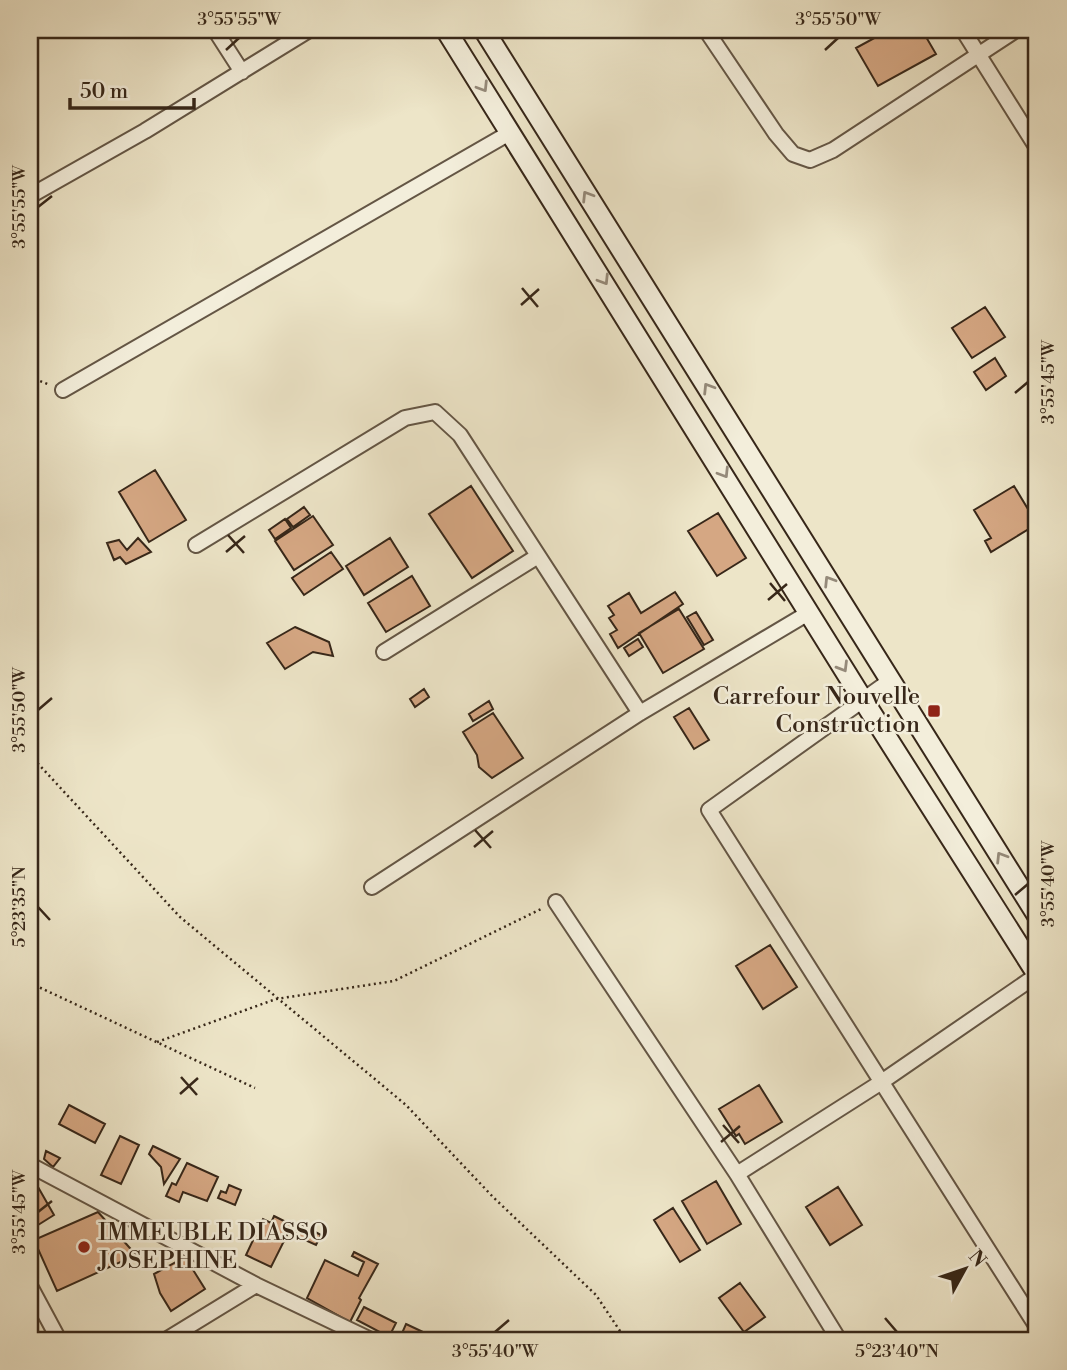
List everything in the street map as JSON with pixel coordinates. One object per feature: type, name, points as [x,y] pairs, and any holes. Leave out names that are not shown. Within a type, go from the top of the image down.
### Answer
[{"type":"main road","points":[[446,30],[1037,975]]},
{"type":"main road","points":[[484,30],[1037,915]]},
{"type":"street","points":[[215,30],[242,72]]},
{"type":"street","points":[[30,196],[309,30]]},
{"type":"street","points":[[706,30],[776,135],[793,154],[810,160],[833,150],[977,53],[1016,30]]},
{"type":"street","points":[[963,30],[1037,148]]},
{"type":"street","points":[[63,390],[511,132]]},
{"type":"street","points":[[196,545],[405,418],[435,412],[460,435],[640,713]]},
{"type":"street","points":[[384,652],[538,556]]},
{"type":"street","points":[[372,887],[640,713],[810,612]]},
{"type":"street","points":[[891,680],[709,810],[1037,1327]]},
{"type":"street","points":[[556,902],[737,1174],[839,1340]]},
{"type":"street","points":[[737,1174],[880,1083],[1037,975]]},
{"type":"street","points":[[30,1166],[168,1236],[256,1285],[371,1340]]},
{"type":"street","points":[[166,1340],[256,1285]]},
{"type":"street","points":[[30,1286],[59,1340]]},
{"type":"path","points":[[30,377],[63,390]]},
{"type":"path","points":[[30,755],[180,917],[406,1105],[493,1197],[596,1294],[626,1340]]},
{"type":"path","points":[[157,1042],[276,999],[394,981],[556,902]]},
{"type":"path","points":[[30,983],[255,1088]]},
{"type":"building","points":[[889,30],[922,30],[936,54],[878,86],[856,48]]},
{"type":"building","points":[[985,307],[1005,337],[972,358],[952,328]]},
{"type":"building","points":[[995,358],[1006,376],[986,390],[974,372]]},
{"type":"building","points":[[155,470],[186,520],[149,542],[119,492]]},
{"type":"building","points":[[471,486],[513,551],[472,578],[429,514]]},
{"type":"building","points":[[1014,486],[1037,524],[991,552],[985,541],[991,538],[974,510]]},
{"type":"building","points":[[304,507],[310,515],[293,527],[287,519]]},
{"type":"building","points":[[718,513],[746,558],[717,576],[688,531]]},
{"type":"building","points":[[313,516],[333,545],[294,570],[275,541]]},
{"type":"building","points":[[285,519],[291,528],[275,539],[269,530]]},
{"type":"building","points":[[138,538],[151,552],[126,564],[120,557],[114,560],[107,543],[119,540],[127,550]]},
{"type":"building","points":[[390,538],[408,567],[364,595],[346,566]]},
{"type":"building","points":[[331,552],[343,569],[304,595],[292,578]]},
{"type":"building","points":[[412,576],[430,606],[386,632],[368,603]]},
{"type":"building","points":[[675,592],[683,604],[618,648],[610,634],[617,630],[609,618],[614,615],[608,606],[629,593],[641,613]]},
{"type":"building","points":[[679,609],[704,649],[663,673],[639,633]]},
{"type":"building","points":[[696,612],[713,640],[704,645],[687,617]]},
{"type":"building","points":[[295,627],[329,642],[333,656],[313,652],[285,669],[267,643]]},
{"type":"building","points":[[638,639],[643,647],[629,656],[624,648]]},
{"type":"building","points":[[424,689],[429,697],[415,707],[410,699]]},
{"type":"building","points":[[489,701],[493,709],[473,721],[469,714]]},
{"type":"building","points":[[689,708],[709,740],[694,749],[674,717]]},
{"type":"building","points":[[493,713],[523,758],[492,778],[479,767],[477,755],[463,732]]},
{"type":"building","points":[[770,945],[797,987],[763,1009],[736,966]]},
{"type":"building","points":[[759,1085],[782,1122],[745,1144],[739,1134],[736,1136],[719,1109]]},
{"type":"building","points":[[69,1105],[105,1124],[95,1143],[59,1124]]},
{"type":"building","points":[[120,1136],[139,1145],[121,1184],[101,1175]]},
{"type":"building","points":[[153,1146],[180,1159],[164,1184],[161,1167],[149,1154]]},
{"type":"building","points":[[46,1151],[60,1158],[53,1167],[44,1159]]},
{"type":"building","points":[[187,1163],[218,1177],[207,1201],[183,1192],[179,1202],[166,1196],[172,1183],[176,1185]]},
{"type":"building","points":[[30,1173],[54,1215],[30,1230]]},
{"type":"building","points":[[716,1181],[741,1224],[707,1244],[682,1201]]},
{"type":"building","points":[[229,1185],[241,1190],[235,1205],[218,1198],[221,1191],[226,1193]]},
{"type":"building","points":[[838,1187],[862,1225],[830,1245],[806,1207]]},
{"type":"building","points":[[673,1208],[700,1250],[680,1262],[654,1220]]},
{"type":"building","name":"IMMEUBLE DIASSO JOSEPHINE","points":[[98,1212],[136,1255],[57,1291],[34,1240]]},
{"type":"building","points":[[274,1216],[292,1225],[271,1267],[246,1255],[263,1219],[271,1223]]},
{"type":"building","points":[[300,1224],[321,1235],[316,1245],[294,1235]]},
{"type":"building","points":[[354,1252],[378,1264],[359,1298],[361,1300],[350,1322],[307,1298],[325,1260],[358,1276],[364,1262],[352,1256]]},
{"type":"building","points":[[185,1257],[205,1289],[171,1311],[160,1293],[154,1274]]},
{"type":"building","points":[[740,1283],[765,1317],[744,1332],[719,1298]]},
{"type":"building","points":[[364,1307],[396,1323],[389,1337],[357,1320]]},
{"type":"building","points":[[406,1324],[440,1340],[399,1340]]},
{"type":"place","name":"Carrefour Nouvelle Construction","points":[[934,711]]},
{"type":"place","name":"IMMEUBLE DIASSO JOSEPHINE","points":[[84,1247]]}]
